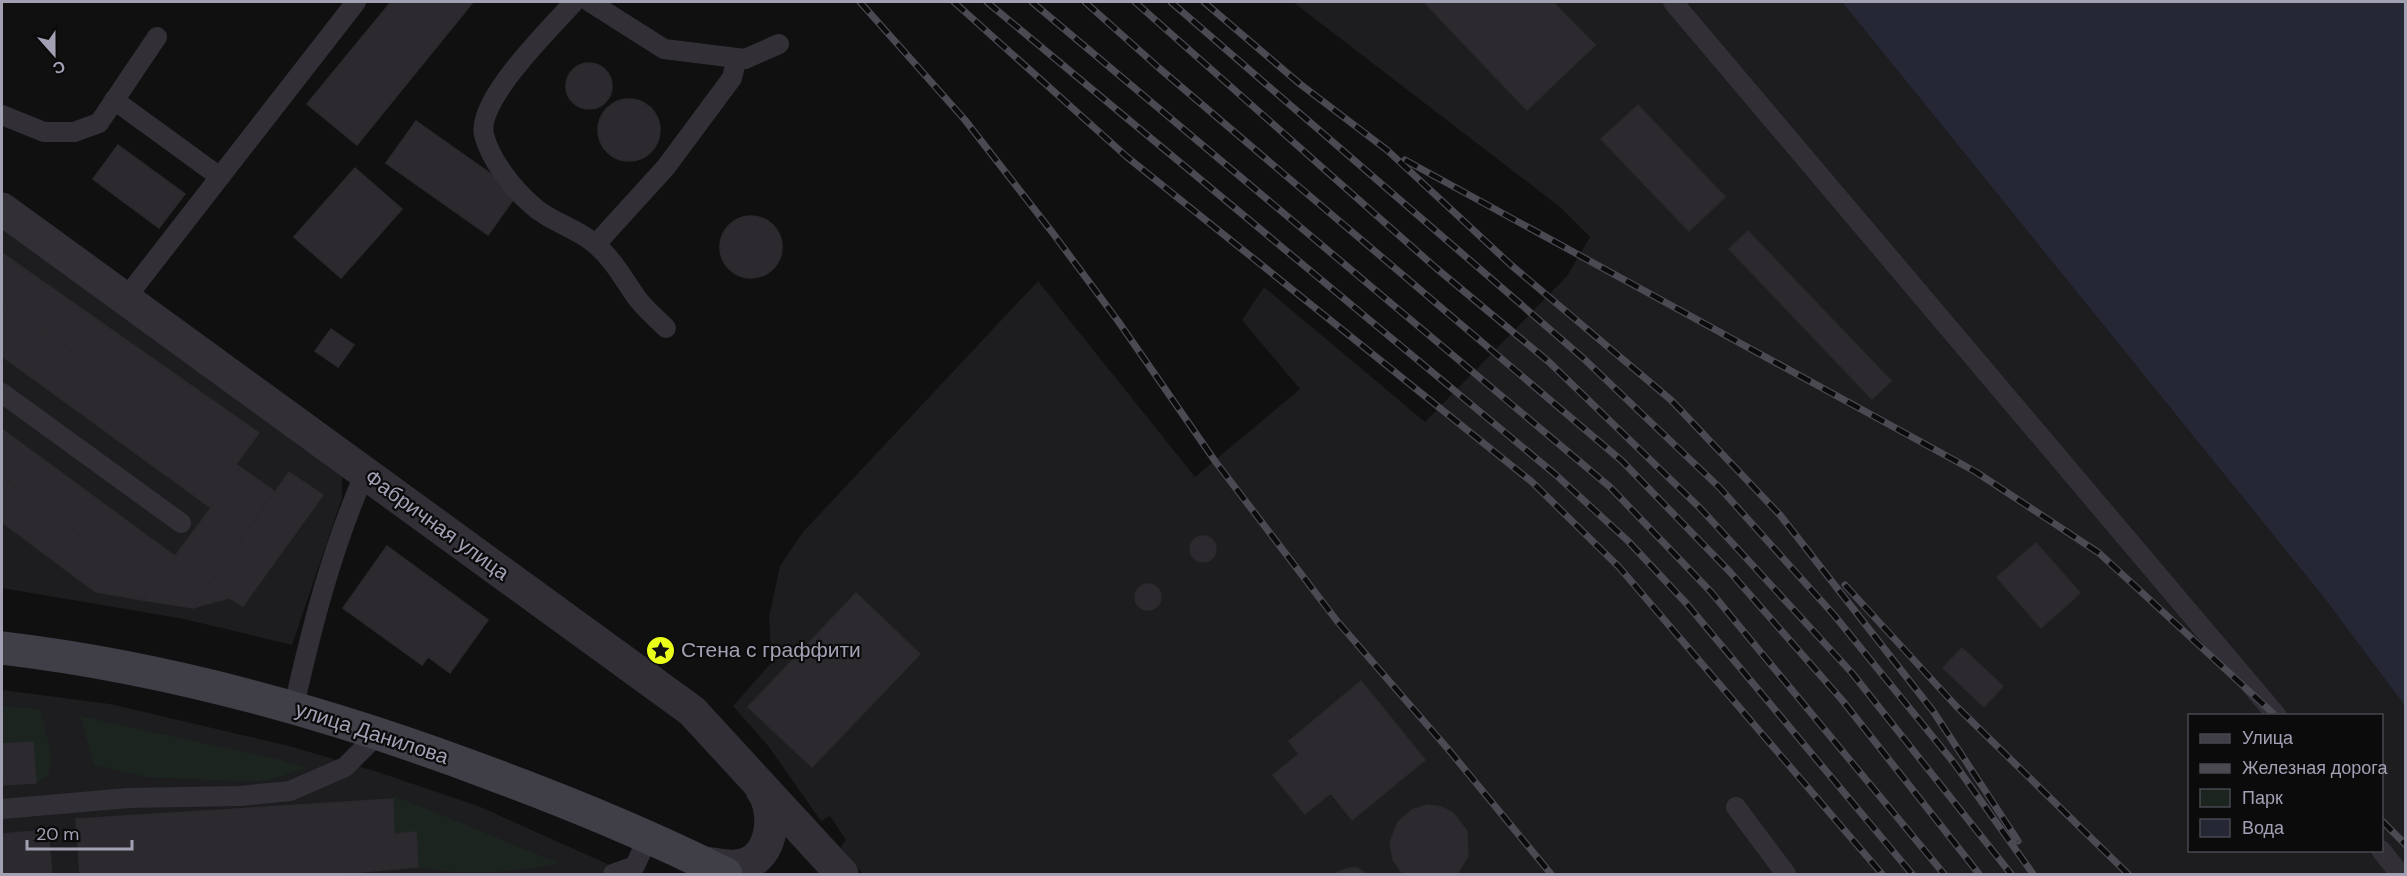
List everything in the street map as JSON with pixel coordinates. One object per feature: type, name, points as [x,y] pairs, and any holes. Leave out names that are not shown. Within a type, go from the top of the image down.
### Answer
[{"type":"street","name":"Фабричная улица","points":[[2,208],[692,711],[762,790],[842,874]]},
{"type":"street","name":"улица Данилова","points":[[2,648],[75,658],[217,687],[294,706],[379,733],[547,794],[640,859],[715,869]]},
{"type":"street","points":[[715,869],[747,863],[762,850],[770,834],[772,820],[771,808],[762,790]]},
{"type":"lane","points":[[125,298],[356,2]]},
{"type":"lane","points":[[574,2],[513,71],[488,105],[484,134],[496,161],[512,186],[534,208],[573,228],[596,244],[612,261],[639,300],[666,328]]},
{"type":"lane","points":[[590,2],[664,49],[745,59],[779,44]]},
{"type":"lane","points":[[1674,2],[2275,714]]},
{"type":"lane","points":[[2,115],[44,132],[74,132],[99,123],[157,37]]},
{"type":"lane","points":[[596,244],[666,167],[732,78],[736,58]]},
{"type":"lane","points":[[114,100],[220,177]]},
{"type":"lane","points":[[2,393],[181,523]]},
{"type":"lane","points":[[294,706],[313,619],[347,513],[365,473]]},
{"type":"lane","points":[[2,809],[128,798],[240,796],[290,791],[345,767],[379,733]]},
{"type":"lane","points":[[1736,807],[1786,874]]},
{"type":"lane","points":[[2383,852],[2400,874]]},
{"type":"lane","points":[[613,874],[640,859]]},
{"type":"shaded area","points":[[1293,2],[1842,2],[2325,599],[2405,706],[2405,874],[863,874],[840,848],[846,840],[830,816],[821,821],[769,747],[733,706],[772,662],[769,617],[780,566],[803,532],[1038,281],[1195,477],[1300,389],[1242,320],[1264,287],[1425,422],[1567,276],[1590,237],[1560,207]]},
{"type":"shaded area","points":[[2,229],[342,475],[342,498],[292,645],[184,619],[2,588]]},
{"type":"shaded area","points":[[2,690],[110,704],[289,746],[378,772],[478,806],[630,874],[2,874]]},
{"type":"green space","points":[[2,706],[40,709],[52,756],[48,776],[36,783],[33,742],[2,744]]},
{"type":"green space","points":[[80,716],[281,760],[307,768],[267,781],[146,777],[94,765]]},
{"type":"green space","points":[[395,796],[559,863],[488,872],[451,872],[418,867],[416,832],[394,834],[393,799]]},
{"type":"water","points":[[1842,2],[2405,2],[2405,706],[2325,599]]},
{"type":"building","points":[[391,2],[473,2],[357,145],[307,104]]},
{"type":"building","points":[[1424,2],[1553,2],[1595,45],[1527,110]]},
{"type":"building","points":[[589,63],[605,70],[612,86],[605,102],[589,109],[573,102],[566,86],[573,70]]},
{"type":"building","points":[[629,99],[651,108],[660,130],[651,152],[629,161],[607,152],[598,130],[607,108]]},
{"type":"building","points":[[1638,105],[1725,197],[1689,231],[1601,139]]},
{"type":"building","points":[[416,121],[518,193],[488,235],[386,163]]},
{"type":"building","points":[[118,145],[185,194],[159,228],[93,179]]},
{"type":"building","points":[[355,168],[402,209],[341,278],[294,237]]},
{"type":"building","points":[[751,216],[763,218],[773,225],[780,235],[782,247],[780,259],[773,269],[763,276],[751,278],[739,276],[729,269],[722,259],[720,247],[722,235],[729,225],[739,218]]},
{"type":"building","points":[[1748,231],[1891,381],[1872,399],[1729,249]]},
{"type":"building","points":[[2,253],[259,433],[236,464],[2,303]]},
{"type":"building","points":[[2,303],[240,467],[211,508],[2,356]]},
{"type":"building","points":[[331,329],[354,345],[338,367],[315,351]]},
{"type":"building","points":[[2,429],[176,557],[142,600],[96,592],[78,579],[98,549],[2,477]]},
{"type":"building","points":[[240,467],[274,491],[246,532],[211,508]]},
{"type":"building","points":[[289,472],[323,495],[243,606],[229,598],[193,608]]},
{"type":"building","points":[[2,477],[98,549],[78,579],[2,522]]},
{"type":"building","points":[[211,508],[246,532],[193,608],[142,600]]},
{"type":"building","points":[[1203,536],[1212,540],[1216,549],[1212,558],[1203,562],[1194,558],[1190,549],[1194,540]]},
{"type":"building","points":[[2036,543],[2080,593],[2041,628],[1997,577]]},
{"type":"building","points":[[387,546],[488,620],[450,673],[428,657],[422,665],[343,608]]},
{"type":"building","points":[[1148,584],[1157,588],[1161,597],[1157,606],[1148,610],[1139,606],[1135,597],[1139,588]]},
{"type":"building","points":[[856,593],[920,654],[812,767],[748,707]]},
{"type":"building","points":[[1962,648],[2003,686],[1984,707],[1943,668]]},
{"type":"building","points":[[1361,681],[1425,760],[1352,820],[1331,793],[1305,814],[1273,775],[1299,754],[1289,741]]},
{"type":"building","points":[[33,742],[36,783],[2,785],[2,744]]},
{"type":"building","points":[[393,799],[394,834],[416,832],[418,867],[339,874],[80,874],[76,819]]},
{"type":"building","points":[[1427,805],[1441,807],[1453,813],[1467,831],[1468,856],[1457,874],[1403,874],[1393,860],[1390,842],[1398,822],[1412,810]]},
{"type":"building","points":[[48,830],[52,874],[2,874],[2,834]]},
{"type":"building","points":[[1349,868],[1357,868],[1367,874],[1334,874]]},
{"type":"railway","points":[[860,2],[965,120],[1052,232],[1118,321],[1215,461],[1337,621],[1448,749],[1551,874]]},
{"type":"railway","points":[[954,2],[1127,157],[1532,482],[1619,567],[1882,874]]},
{"type":"railway","points":[[987,2],[1556,475],[1628,541],[1686,603],[1912,874]]},
{"type":"railway","points":[[1032,2],[1610,487],[1711,592],[1944,874]]},
{"type":"railway","points":[[1085,2],[1159,68],[1622,461],[1730,572],[1842,700],[1979,874]]},
{"type":"railway","points":[[1135,2],[1436,268],[1549,362],[1699,507],[1852,673],[2011,874]]},
{"type":"railway","points":[[1171,2],[1583,358],[1719,487],[1834,615],[1954,763],[2033,874]]},
{"type":"railway","points":[[1204,2],[1300,84],[1387,150],[1511,265],[1671,400],[1780,515],[1933,711],[2018,841]]},
{"type":"railway","points":[[1405,160],[1976,472],[2099,553],[2274,714]]},
{"type":"railway","points":[[1845,585],[1956,706],[2128,874]]},
{"type":"railway","points":[[2383,822],[2406,845]]},
{"type":"place","name":"Стена с граффити","points":[[660,650]]}]
